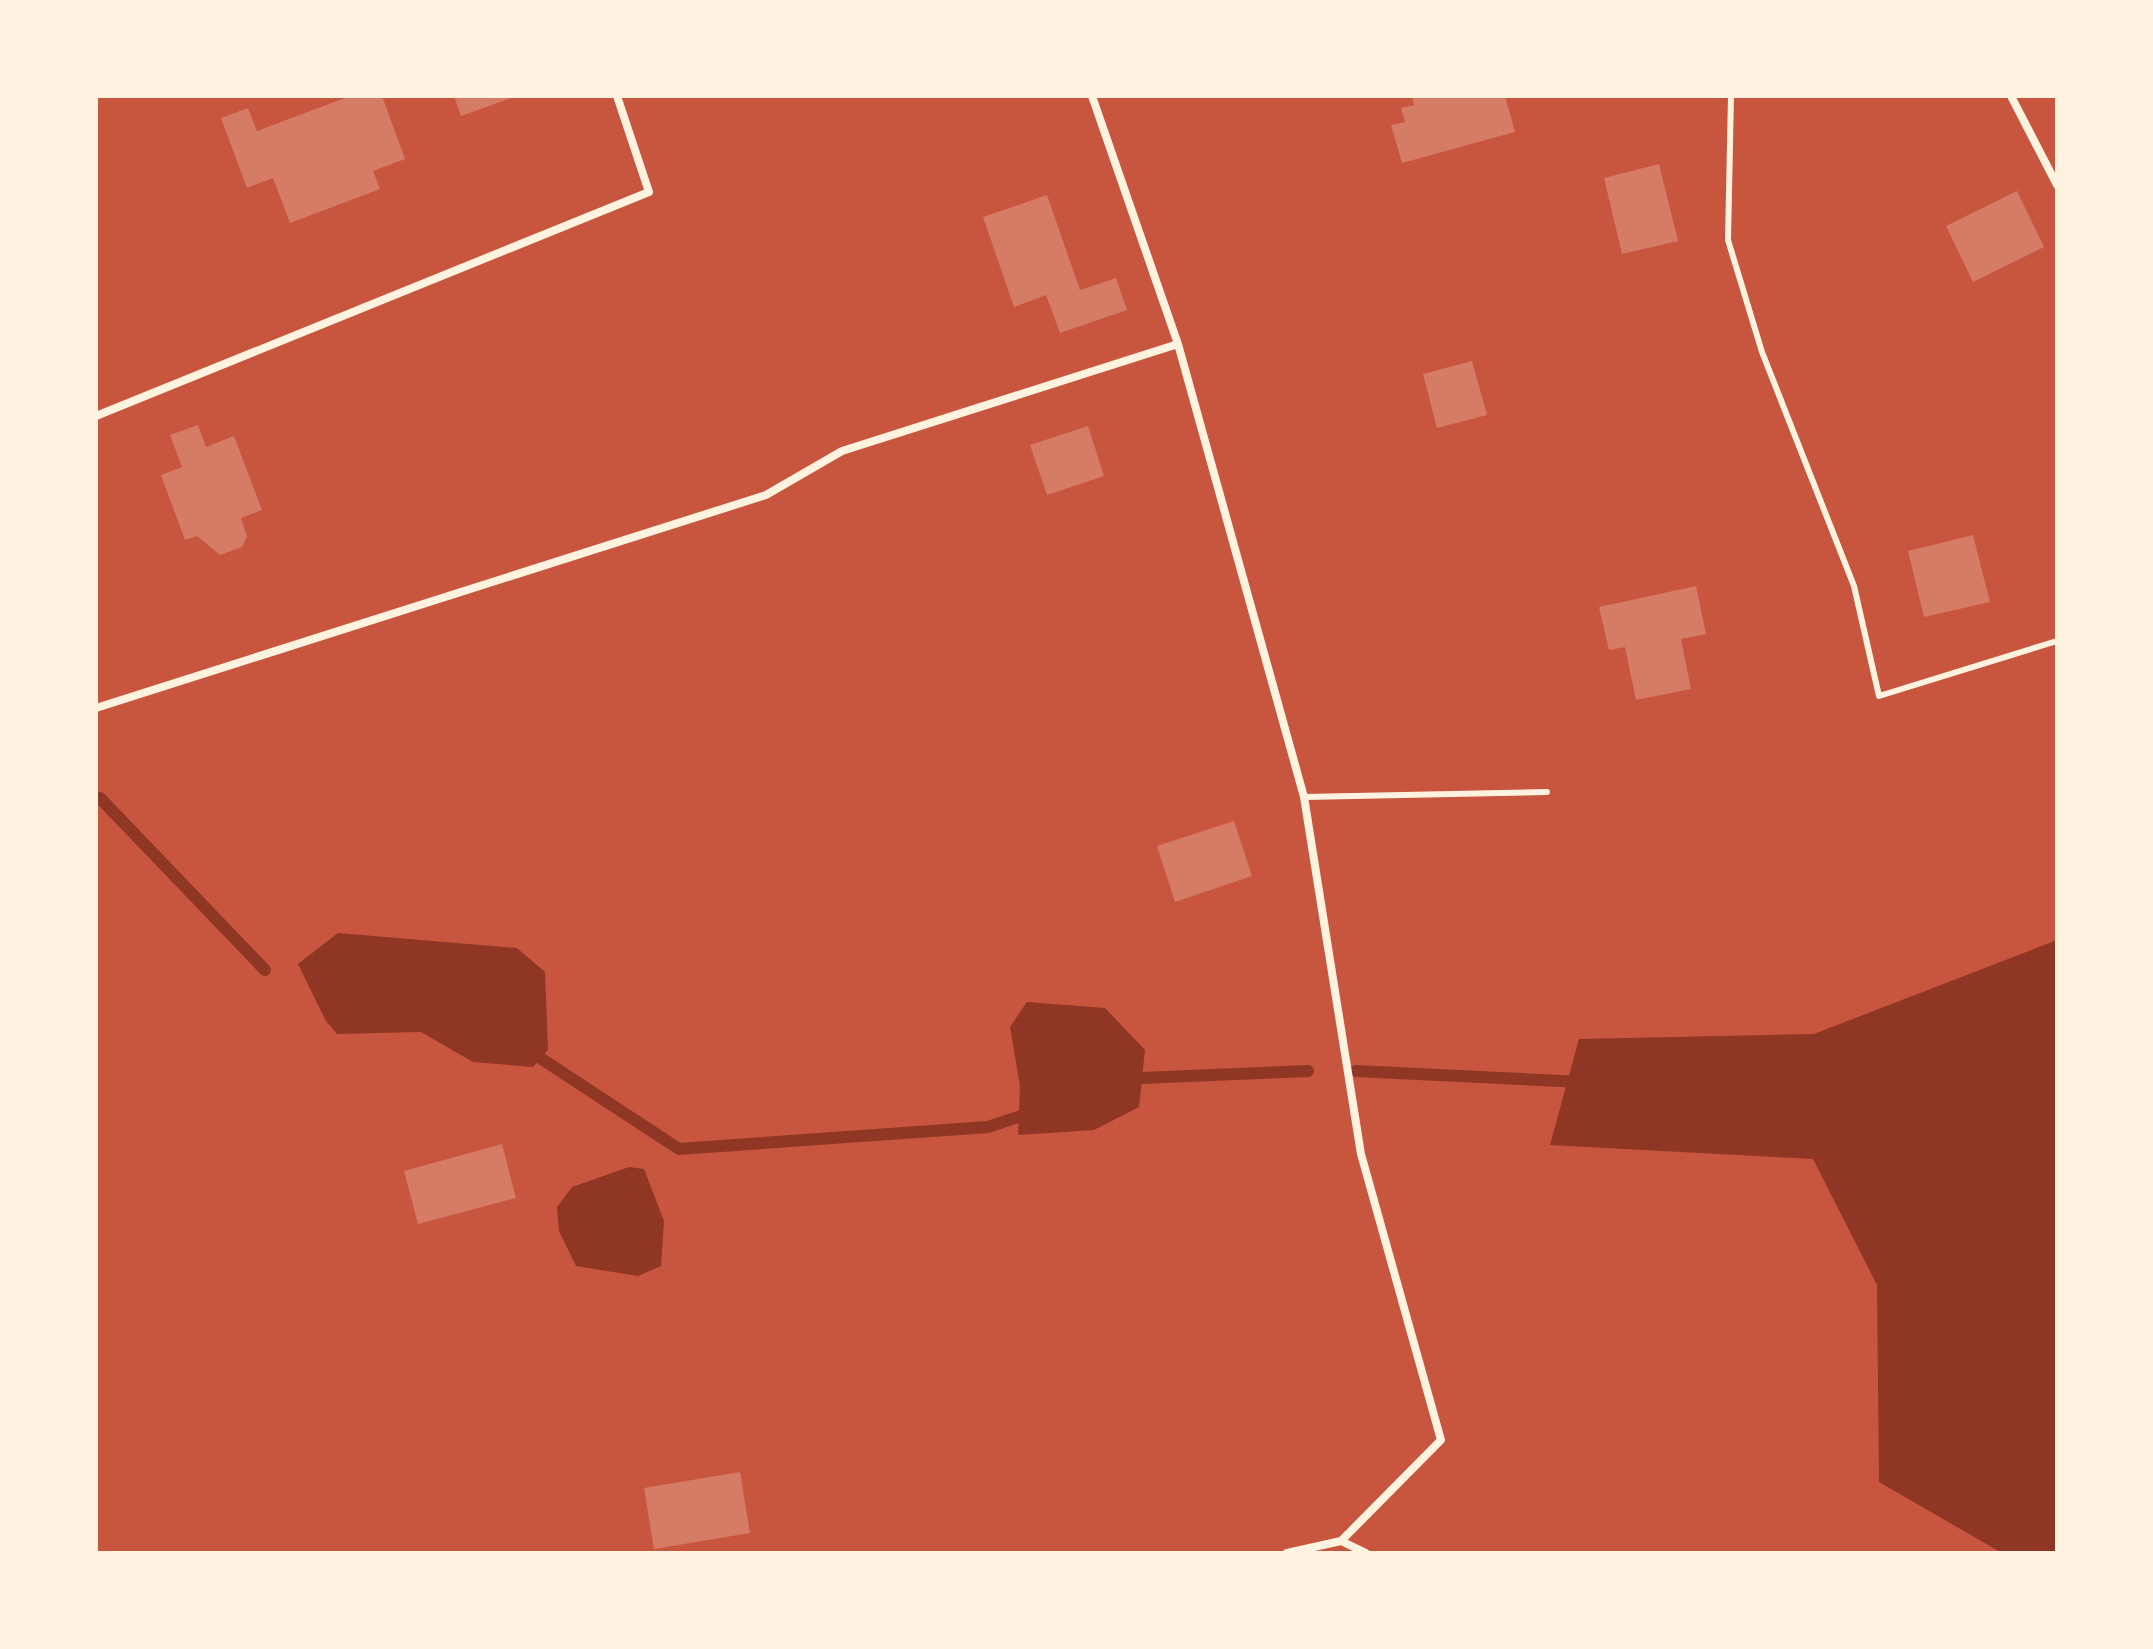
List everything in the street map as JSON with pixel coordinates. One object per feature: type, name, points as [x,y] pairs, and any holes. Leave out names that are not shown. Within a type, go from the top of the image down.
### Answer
[{"type":"street","points":[[96,416],[649,192],[617,96]]},
{"type":"street","points":[[1092,96],[1178,344],[1304,797],[1361,1154],[1441,1440],[1341,1541],[1287,1553]]},
{"type":"street","points":[[2011,96],[2057,185]]},
{"type":"street","points":[[96,708],[766,495],[842,451],[1178,344]]},
{"type":"street","points":[[1341,1541],[1366,1553]]},
{"type":"lane","points":[[1731,96],[1728,240],[1762,352],[1854,586],[1879,696],[2057,641]]},
{"type":"lane","points":[[1304,797],[1547,792]]},
{"type":"shaded area","points":[[338,933],[517,948],[545,972],[548,1050],[533,1067],[473,1062],[421,1032],[337,1034],[326,1021],[298,964]]},
{"type":"shaded area","points":[[2057,940],[2057,1553],[2002,1553],[1879,1482],[1877,1285],[1813,1159],[1550,1145],[1579,1039],[1814,1034]]},
{"type":"shaded area","points":[[1027,1002],[1105,1008],[1145,1050],[1139,1107],[1094,1130],[1018,1135],[1020,1086],[1010,1027]]},
{"type":"shaded area","points":[[629,1167],[644,1169],[664,1221],[661,1266],[638,1276],[576,1266],[559,1231],[557,1207],[572,1187]]},
{"type":"building","points":[[350,96],[382,96],[405,159],[373,171],[380,189],[290,223],[273,178],[247,188],[221,118],[248,108],[257,131]]},
{"type":"building","points":[[454,96],[517,96],[461,116]]},
{"type":"building","points":[[1412,96],[1505,96],[1515,132],[1402,163],[1391,125],[1405,122],[1401,108],[1414,105]]},
{"type":"building","points":[[1659,164],[1678,241],[1622,254],[1604,178]]},
{"type":"building","points":[[2017,191],[2044,247],[1973,282],[1946,226]]},
{"type":"building","points":[[1047,195],[1080,290],[1116,278],[1127,310],[1060,333],[1046,295],[1014,307],[983,217]]},
{"type":"building","points":[[1472,361],[1487,415],[1437,428],[1423,374]]},
{"type":"building","points":[[198,425],[206,447],[234,436],[262,510],[241,518],[247,536],[242,547],[220,555],[197,536],[185,540],[161,475],[182,467],[170,435]]},
{"type":"building","points":[[1088,426],[1104,476],[1047,495],[1030,445]]},
{"type":"building","points":[[1973,535],[1990,602],[1924,617],[1908,551]]},
{"type":"building","points":[[1696,586],[1706,634],[1681,639],[1691,689],[1636,700],[1625,647],[1609,650],[1599,607]]},
{"type":"building","points":[[1234,821],[1252,876],[1175,902],[1157,846]]},
{"type":"building","points":[[502,1144],[516,1198],[418,1224],[404,1171]]},
{"type":"building","points":[[740,1472],[750,1533],[654,1549],[644,1488]]},
{"type":"waterway","points":[[100,798],[265,970]]},
{"type":"waterway","points":[[528,1050],[679,1149],[988,1127],[1033,1112]]},
{"type":"waterway","points":[[1127,1083],[1142,1078],[1308,1071]]},
{"type":"waterway","points":[[1356,1071],[1581,1082]]}]
